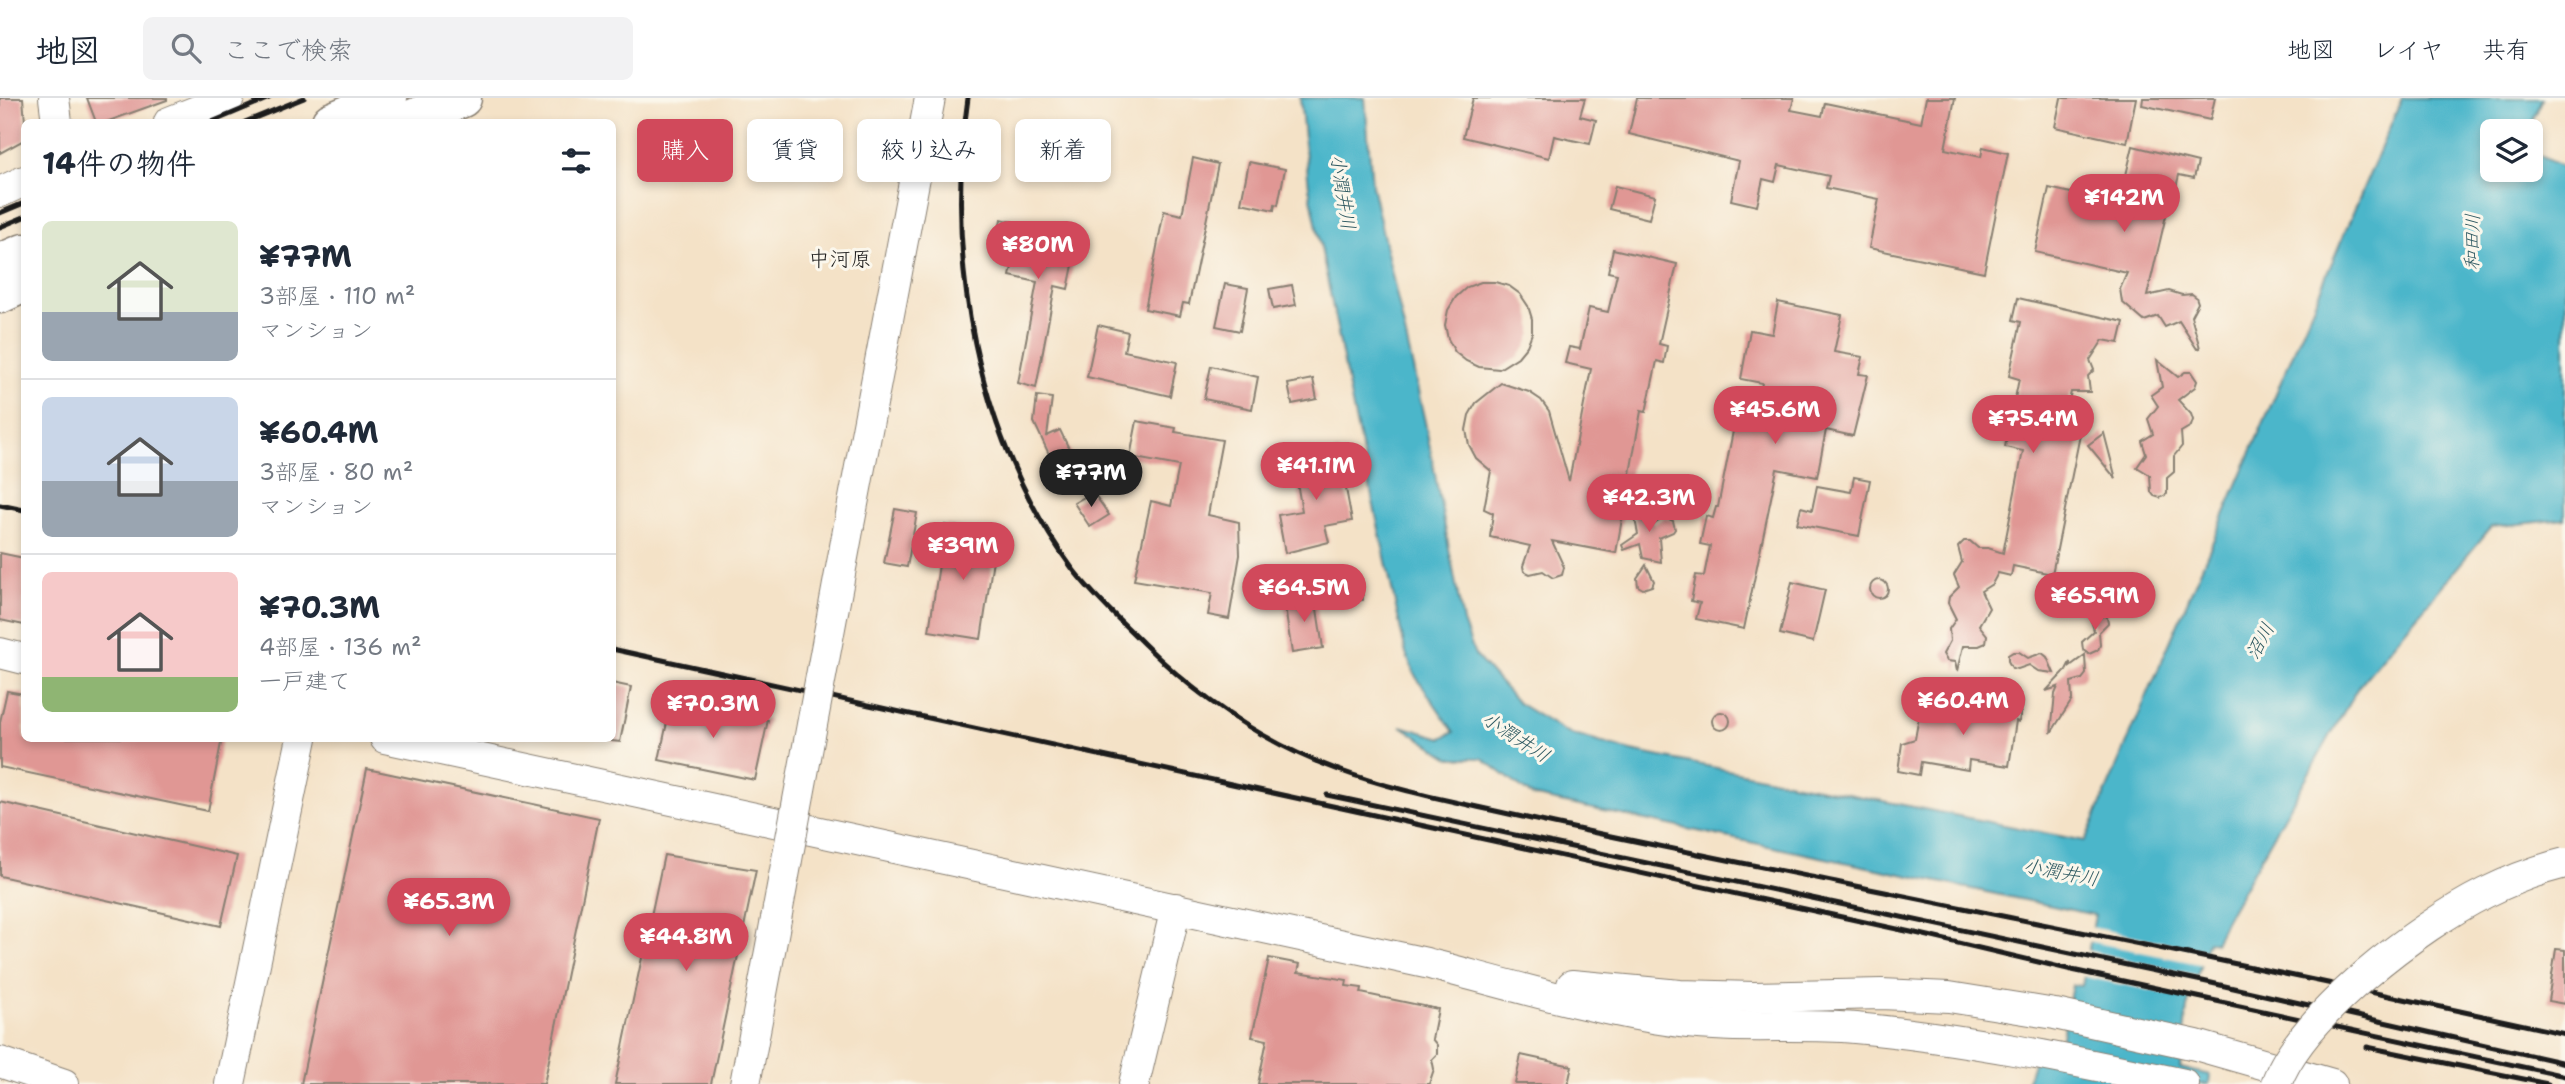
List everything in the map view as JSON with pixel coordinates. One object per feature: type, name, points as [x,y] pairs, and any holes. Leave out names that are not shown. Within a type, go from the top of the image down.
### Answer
[{"type":"highway","points":[[338,119],[388,98]]},
{"type":"highway","points":[[412,119],[462,98]]},
{"type":"highway","points":[[0,263],[21,254]]},
{"type":"highway","points":[[0,294],[21,284]]},
{"type":"street","points":[[54,98],[57,119]]},
{"type":"street","points":[[176,119],[229,98]]},
{"type":"street","points":[[745,1084],[930,98]]},
{"type":"street","points":[[0,192],[21,182]]},
{"type":"street","points":[[0,653],[21,658]]},
{"type":"street","points":[[230,1084],[301,742]]},
{"type":"street","points":[[404,742],[1426,963],[1597,1009],[1682,1022],[1852,1028],[2021,1050],[2184,1084]]},
{"type":"street","points":[[2276,1084],[2287,1060],[2319,1017],[2414,937],[2484,894],[2533,871],[2565,863]]},
{"type":"street","points":[[1134,1084],[1176,908]]},
{"type":"street","points":[[1426,963],[1601,989],[1680,995],[1754,998],[1881,994],[1949,998],[2055,1014],[2196,1045],[2333,1084]]},
{"type":"street","points":[[0,1062],[65,1084]]},
{"type":"water","points":[[1300,98],[1365,98],[1372,185],[1425,422],[1463,622],[1475,655],[1518,703],[1567,733],[1631,751],[2085,841],[2402,98],[2543,98],[2533,119],[2480,119],[2480,182],[2543,182],[2543,158],[2565,168],[2565,519],[2491,527],[2358,687],[2226,919],[2215,943],[2208,941],[2187,1008],[2180,1068],[2210,1075],[2209,1084],[2026,1084],[2041,1038],[2061,1042],[2072,985],[2082,986],[2095,915],[1532,796],[1482,758],[1450,758],[1401,726],[1442,738],[1454,732],[1416,677],[1406,654],[1309,187]]},
{"type":"pier","points":[[2090,927],[2209,951],[2204,965],[2087,941]]},
{"type":"pier","points":[[2085,950],[2201,976],[2193,999],[2081,976]]},
{"type":"building","points":[[0,98],[23,98],[25,119],[21,119],[21,142],[0,153]]},
{"type":"building","points":[[87,98],[167,98],[114,119],[95,119]]},
{"type":"building","points":[[1473,98],[1585,98],[1580,116],[1596,120],[1590,144],[1554,136],[1549,158],[1463,137]]},
{"type":"building","points":[[1637,98],[1794,98],[1791,110],[1822,116],[1825,103],[1921,123],[1926,98],[1955,98],[1945,149],[1981,157],[1983,147],[2008,153],[1984,272],[1869,248],[1879,199],[1826,188],[1829,176],[1779,165],[1775,182],[1763,179],[1757,206],[1731,200],[1739,161],[1629,134]]},
{"type":"building","points":[[2061,98],[2136,98],[2127,143],[2055,127]]},
{"type":"building","points":[[2143,98],[2215,98],[2210,120],[2142,105]]},
{"type":"building","points":[[2133,146],[2198,162],[2194,178],[2179,175],[2171,208],[2168,207],[2147,296],[2169,291],[2196,297],[2198,303],[2191,316],[2200,348],[2197,349],[2179,321],[2165,327],[2158,316],[2144,321],[2122,302],[2120,289],[2127,273],[2035,252],[2049,188],[2119,204]]},
{"type":"building","points":[[1193,158],[1218,164],[1189,304],[1183,303],[1180,316],[1145,309],[1164,211],[1182,215]]},
{"type":"building","points":[[1249,162],[1285,169],[1278,205],[1275,204],[1274,210],[1241,203]]},
{"type":"building","points":[[1615,186],[1655,196],[1649,219],[1609,209]]},
{"type":"building","points":[[1001,219],[1079,237],[1068,289],[1055,286],[1036,388],[1018,383],[1037,282],[1010,276],[1014,258],[1002,255],[1006,238],[998,236]]},
{"type":"building","points":[[1613,249],[1677,264],[1659,344],[1667,346],[1664,363],[1657,361],[1646,412],[1641,411],[1616,553],[1552,541],[1564,567],[1562,575],[1553,578],[1543,571],[1530,574],[1524,571],[1523,566],[1530,546],[1490,537],[1493,513],[1484,509],[1491,471],[1476,458],[1469,445],[1466,430],[1469,415],[1476,403],[1501,383],[1529,392],[1541,400],[1549,411],[1569,481],[1591,369],[1565,363],[1569,347],[1580,349],[1589,308],[1608,312],[1617,274],[1608,272]]},
{"type":"building","points":[[1481,282],[1509,286],[1520,294],[1532,319],[1532,333],[1527,346],[1518,357],[1499,369],[1479,367],[1466,361],[1455,352],[1445,325],[1448,310],[1456,297],[1467,287]]},
{"type":"building","points":[[1225,284],[1248,288],[1240,331],[1216,326]]},
{"type":"building","points":[[1292,285],[1296,305],[1273,309],[1269,289]]},
{"type":"building","points":[[2018,298],[2124,322],[2119,343],[2103,340],[2090,360],[2094,370],[2088,376],[2090,392],[2071,392],[2064,421],[2082,425],[2052,574],[2013,566],[2011,576],[1998,573],[1992,584],[1981,591],[1989,608],[1979,625],[1987,635],[1986,643],[1963,646],[1957,671],[1955,662],[1947,661],[1943,654],[1950,641],[1949,629],[1956,619],[1948,603],[1949,597],[1959,587],[1954,575],[1962,562],[1958,547],[1964,541],[1970,541],[1978,548],[2003,553],[2023,451],[2005,447],[2019,379],[2009,376],[2021,322],[2013,320]]},
{"type":"building","points":[[1778,302],[1842,315],[1834,352],[1863,357],[1859,374],[1868,375],[1853,436],[1826,430],[1817,477],[1777,469],[1744,629],[1696,619],[1700,603],[1691,601],[1696,575],[1704,576],[1710,546],[1700,544],[1706,516],[1713,518],[1718,507],[1736,416],[1755,420],[1762,383],[1741,379],[1750,330],[1772,334]]},
{"type":"building","points":[[1098,325],[1128,332],[1124,351],[1177,362],[1170,396],[1087,377]]},
{"type":"building","points":[[2157,360],[2178,377],[2185,372],[2191,372],[2197,381],[2195,387],[2178,400],[2193,420],[2191,426],[2181,432],[2182,446],[2174,456],[2174,472],[2167,478],[2167,494],[2160,498],[2151,492],[2150,475],[2137,467],[2146,454],[2142,441],[2153,434],[2148,419],[2158,406],[2151,395],[2162,387]]},
{"type":"building","points":[[1211,366],[1258,377],[1252,409],[1204,399]]},
{"type":"building","points":[[1313,379],[1317,399],[1292,404],[1288,384]]},
{"type":"building","points":[[1037,396],[1052,398],[1047,436],[1060,430],[1073,457],[1054,465],[1034,422]]},
{"type":"building","points":[[1137,421],[1176,428],[1175,432],[1222,440],[1208,515],[1239,522],[1240,555],[1229,619],[1208,615],[1212,593],[1134,580],[1151,501],[1171,506],[1179,466],[1130,457]]},
{"type":"building","points":[[2104,433],[2116,479],[2088,445]]},
{"type":"building","points":[[1339,451],[1352,521],[1325,526],[1329,542],[1285,553],[1278,515],[1302,511],[1293,460]]},
{"type":"building","points":[[1854,477],[1870,480],[1859,536],[1797,524],[1801,507],[1812,510],[1817,486],[1851,492]]},
{"type":"building","points":[[1093,492],[1109,515],[1090,527],[1074,503]]},
{"type":"building","points":[[1631,499],[1654,524],[1665,517],[1673,521],[1673,532],[1659,538],[1661,562],[1643,558],[1640,544],[1624,550],[1622,545],[1638,534]]},
{"type":"building","points":[[895,509],[917,513],[907,567],[884,563]]},
{"type":"building","points":[[945,525],[997,533],[981,639],[929,631]]},
{"type":"building","points":[[0,553],[21,557],[21,624],[0,620]]},
{"type":"building","points":[[1646,565],[1654,581],[1652,586],[1643,589],[1638,586],[1637,578]]},
{"type":"building","points":[[2112,578],[2120,582],[2122,588],[2120,593],[2109,598],[2104,585]]},
{"type":"building","points":[[1879,580],[1885,583],[1888,589],[1885,595],[1879,598],[1873,595],[1870,589],[1873,583]]},
{"type":"building","points":[[1792,582],[1825,590],[1813,642],[1780,634]]},
{"type":"building","points":[[1361,585],[1363,600],[1339,603],[1338,588]]},
{"type":"building","points":[[1315,596],[1323,648],[1292,653],[1284,601]]},
{"type":"building","points":[[2105,609],[2108,623],[2099,632],[2098,650],[2089,654],[2083,650],[2082,642],[2094,631],[2092,615]]},
{"type":"building","points":[[2019,652],[2028,658],[2042,653],[2047,657],[2054,673],[2038,671],[2029,665],[2012,668],[2008,655]]},
{"type":"building","points":[[2085,655],[2086,674],[2082,679],[2071,682],[2072,700],[2051,733],[2058,687],[2046,691],[2070,662],[2070,666]]},
{"type":"building","points":[[616,684],[631,687],[620,742],[616,742]]},
{"type":"building","points":[[7,691],[21,693],[21,742],[221,742],[208,811],[0,767],[0,722]]},
{"type":"building","points":[[1988,695],[2023,701],[2019,722],[2016,721],[2009,766],[1969,760],[1968,770],[1921,762],[1919,775],[1898,771],[1902,743],[1915,739],[1921,706],[1984,717]]},
{"type":"building","points":[[672,699],[768,720],[755,780],[659,760]]},
{"type":"building","points":[[1721,712],[1727,715],[1730,721],[1727,727],[1721,730],[1715,727],[1712,721],[1715,715]]},
{"type":"building","points":[[367,769],[599,818],[544,1084],[301,1084]]},
{"type":"building","points":[[0,802],[237,856],[221,926],[0,876]]},
{"type":"building","points":[[664,855],[756,870],[711,1084],[615,1084]]},
{"type":"building","points":[[2556,949],[2565,950],[2565,1004],[2548,1001]]},
{"type":"building","points":[[1269,958],[1300,964],[1298,972],[1347,980],[1346,986],[1362,988],[1361,993],[1438,1009],[1432,1039],[1437,1045],[1437,1054],[1432,1059],[1434,1069],[1429,1084],[1258,1084],[1267,1040],[1252,1037]]},
{"type":"building","points":[[1521,1055],[1572,1066],[1568,1084],[1515,1084]]},
{"type":"railway","points":[[219,119],[269,98]]},
{"type":"railway","points":[[252,119],[304,98]]},
{"type":"railway","points":[[968,98],[962,159],[961,221],[965,282],[975,344],[990,403],[1012,461],[1039,516],[1088,588],[1187,683],[1257,732],[1336,769],[1426,796],[2565,1034]]},
{"type":"railway","points":[[0,213],[21,204]]},
{"type":"railway","points":[[0,227],[21,218]]},
{"type":"railway","points":[[0,505],[21,509]]},
{"type":"railway","points":[[616,650],[2565,1076]]},
{"type":"railway","points":[[1327,795],[2207,982],[2565,1063]]},
{"type":"railway","points":[[2367,1047],[2548,1084]]},
{"type":"district","name":"中河原","points":[[840,259]]},
{"type":"water label","name":"小潤井川","points":[[1343,192]]},
{"type":"water label","name":"和田川","points":[[2472,242]]},
{"type":"water label","name":"沼川","points":[[2260,641]]},
{"type":"water label","name":"小潤井川","points":[[1516,737]]},
{"type":"water label","name":"小潤井川","points":[[2061,872]]}]
